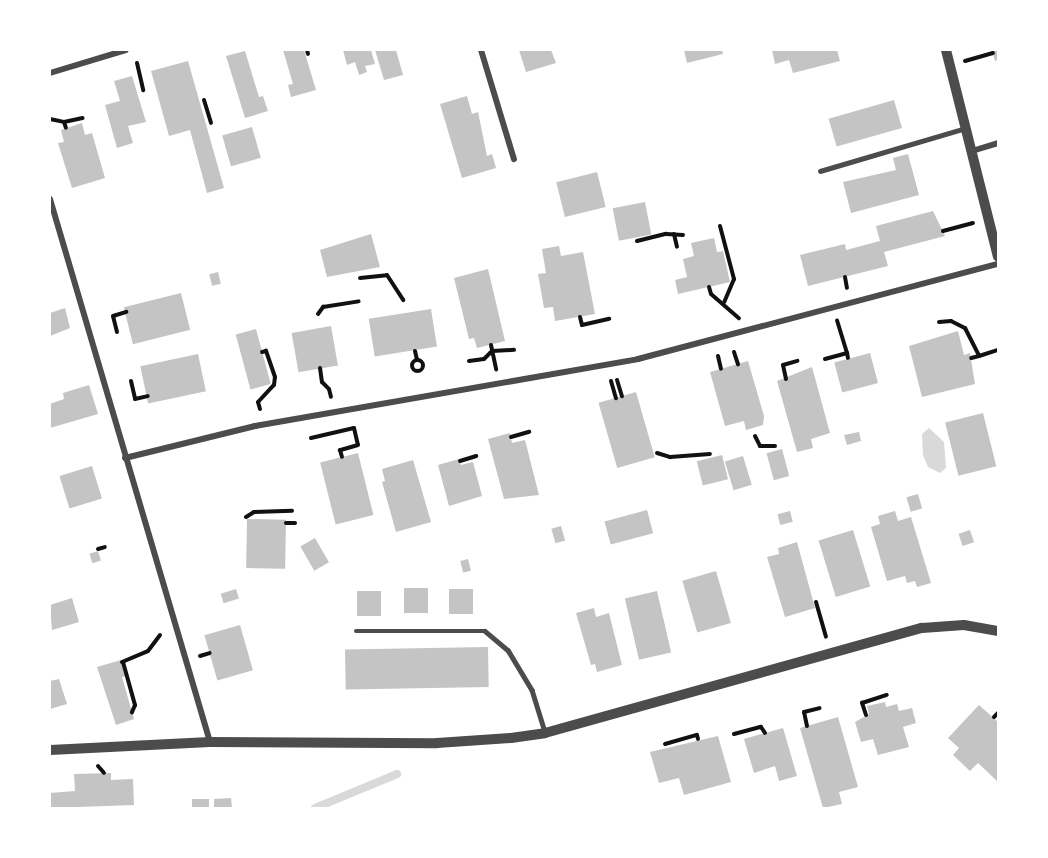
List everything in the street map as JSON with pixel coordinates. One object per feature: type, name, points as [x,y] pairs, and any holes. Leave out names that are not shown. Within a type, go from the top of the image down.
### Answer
[{"type":"street","points":[[50,73],[126,50]]},
{"type":"street","points":[[480,50],[514,159]]},
{"type":"street","points":[[946,50],[999,257]]},
{"type":"street","points":[[972,151],[999,143]]},
{"type":"street","points":[[50,199],[210,742]]},
{"type":"street","points":[[125,458],[264,424],[638,359],[999,264]]},
{"type":"street","points":[[50,750],[210,742],[436,743],[545,733],[922,628],[964,625],[999,631]]},
{"type":"lane","points":[[820,171],[966,128]]},
{"type":"lane","points":[[356,631],[485,631],[508,650],[532,690],[545,733]]},
{"type":"path","points":[[965,61],[993,54]]},
{"type":"path","points":[[137,63],[143,90]]},
{"type":"path","points":[[204,100],[211,123]]},
{"type":"path","points":[[50,119],[64,122],[82,118]]},
{"type":"path","points":[[64,122],[66,128]]},
{"type":"path","points":[[943,231],[974,223]]},
{"type":"path","points":[[720,226],[734,279],[724,302]]},
{"type":"path","points":[[674,234],[677,247]]},
{"type":"path","points":[[637,241],[674,234],[683,235]]},
{"type":"path","points":[[360,278],[387,275],[403,300]]},
{"type":"path","points":[[845,277],[847,285]]},
{"type":"path","points":[[709,287],[711,294],[724,302],[749,330]]},
{"type":"path","points":[[318,314],[323,307],[359,301]]},
{"type":"path","points":[[833,308],[848,358]]},
{"type":"path","points":[[117,332],[113,316],[126,312]]},
{"type":"path","points":[[580,317],[582,325],[609,319]]},
{"type":"path","points":[[939,322],[951,321],[965,328],[979,356]]},
{"type":"path","points":[[491,345],[499,384]]},
{"type":"path","points":[[469,361],[484,359],[492,351],[514,350]]},
{"type":"path","points":[[971,358],[999,350]]},
{"type":"path","points":[[262,352],[266,351],[275,377],[274,385],[258,402],[264,424]]},
{"type":"path","points":[[415,351],[417,360]]},
{"type":"path","points":[[734,352],[738,364]]},
{"type":"path","points":[[825,359],[847,353]]},
{"type":"path","points":[[718,356],[721,369]]},
{"type":"path","points":[[786,379],[783,365],[797,361]]},
{"type":"path","points":[[320,368],[333,412]]},
{"type":"path","points":[[617,380],[622,396]]},
{"type":"path","points":[[131,381],[135,399],[148,396]]},
{"type":"path","points":[[611,381],[616,398]]},
{"type":"path","points":[[311,438],[354,428],[358,446],[340,450],[342,457]]},
{"type":"path","points":[[511,437],[529,432]]},
{"type":"path","points":[[755,436],[760,446],[775,446]]},
{"type":"path","points":[[657,453],[670,458],[710,454]]},
{"type":"path","points":[[460,461],[476,456]]},
{"type":"path","points":[[246,518],[254,512],[292,511]]},
{"type":"path","points":[[286,523],[295,523]]},
{"type":"path","points":[[99,549],[105,547]]},
{"type":"path","points":[[816,602],[824,631]]},
{"type":"path","points":[[132,712],[135,705],[123,662],[148,651],[160,634]]},
{"type":"path","points":[[200,656],[210,653]]},
{"type":"path","points":[[866,715],[862,703],[888,695]]},
{"type":"path","points":[[807,726],[804,712],[820,708]]},
{"type":"path","points":[[994,717],[999,713]]},
{"type":"path","points":[[735,734],[761,727],[765,733]]},
{"type":"path","points":[[664,744],[697,735],[698,739]]},
{"type":"shaded area","points":[[929,428],[944,442],[946,468],[940,473],[928,467],[923,455],[922,434]]},
{"type":"building","points":[[283,50],[304,50],[316,90],[291,97],[288,85],[293,84]]},
{"type":"building","points":[[343,50],[371,50],[375,64],[365,66],[367,72],[359,75],[355,62],[347,65]]},
{"type":"building","points":[[375,50],[396,50],[403,75],[384,80]]},
{"type":"building","points":[[519,50],[551,50],[556,63],[526,72]]},
{"type":"building","points":[[684,50],[722,50],[723,54],[687,63]]},
{"type":"building","points":[[772,50],[837,50],[840,61],[793,73],[789,60],[775,64]]},
{"type":"building","points":[[992,50],[998,50],[998,60],[995,61]]},
{"type":"building","points":[[245,51],[259,97],[263,96],[268,111],[245,118],[226,56]]},
{"type":"building","points":[[188,61],[224,188],[207,193],[190,130],[169,136],[151,71]]},
{"type":"building","points":[[132,76],[146,122],[128,126],[133,143],[117,148],[105,105],[120,101],[114,81]]},
{"type":"building","points":[[467,96],[472,114],[478,112],[487,156],[492,154],[496,168],[462,178],[440,104]]},
{"type":"building","points":[[894,100],[902,128],[837,147],[829,119]]},
{"type":"building","points":[[82,123],[85,135],[92,133],[105,178],[72,188],[58,143],[64,142],[61,130]]},
{"type":"building","points":[[252,127],[261,158],[231,166],[222,136]]},
{"type":"building","points":[[908,154],[919,195],[851,213],[843,182],[896,170],[893,158]]},
{"type":"building","points":[[597,172],[606,207],[565,217],[556,182]]},
{"type":"building","points":[[645,202],[651,234],[619,241],[613,208]]},
{"type":"building","points":[[933,211],[945,236],[884,252],[888,266],[808,286],[800,255],[845,244],[846,250],[880,241],[876,226]]},
{"type":"building","points":[[371,234],[380,267],[327,277],[320,250]]},
{"type":"building","points":[[714,238],[717,252],[723,251],[730,282],[678,294],[675,280],[687,277],[683,259],[694,256],[691,243]]},
{"type":"building","points":[[559,246],[561,256],[583,252],[595,314],[555,321],[553,307],[544,308],[538,274],[546,273],[542,249]]},
{"type":"building","points":[[488,269],[505,341],[477,348],[474,338],[469,339],[454,278]]},
{"type":"building","points":[[218,272],[221,284],[212,286],[209,274]]},
{"type":"building","points":[[181,293],[190,330],[133,344],[124,307]]},
{"type":"building","points":[[65,308],[70,328],[50,336],[50,313]]},
{"type":"building","points":[[431,309],[437,347],[375,356],[369,319]]},
{"type":"building","points":[[331,326],[338,365],[299,372],[292,333]]},
{"type":"building","points":[[256,329],[271,384],[250,389],[236,334]]},
{"type":"building","points":[[958,331],[964,355],[970,353],[975,384],[922,397],[909,346]]},
{"type":"building","points":[[870,353],[878,383],[842,393],[834,363]]},
{"type":"building","points":[[198,354],[206,391],[148,403],[140,366]]},
{"type":"building","points":[[748,361],[764,416],[763,425],[746,430],[744,421],[725,426],[710,372]]},
{"type":"building","points":[[812,367],[830,433],[811,439],[813,448],[797,452],[777,381]]},
{"type":"building","points":[[89,385],[98,414],[50,428],[50,404],[64,399],[63,393]]},
{"type":"building","points":[[636,392],[655,457],[617,468],[599,403]]},
{"type":"building","points":[[983,413],[996,466],[958,476],[945,422]]},
{"type":"building","points":[[859,432],[861,441],[847,445],[844,435]]},
{"type":"building","points":[[510,433],[512,443],[525,440],[539,495],[504,499],[488,439]]},
{"type":"building","points":[[782,449],[789,476],[774,480],[767,453]]},
{"type":"building","points":[[358,453],[373,515],[336,525],[320,462]]},
{"type":"building","points":[[722,455],[728,479],[703,486],[697,461]]},
{"type":"building","points":[[743,456],[752,485],[734,490],[725,462]]},
{"type":"building","points":[[459,459],[461,465],[473,462],[482,496],[449,506],[438,465]]},
{"type":"building","points":[[413,460],[431,522],[396,532],[382,482],[385,481],[382,469]]},
{"type":"building","points":[[92,466],[102,499],[69,508],[59,476]]},
{"type":"building","points":[[918,494],[922,508],[911,512],[906,497]]},
{"type":"building","points":[[647,510],[653,533],[611,545],[604,521]]},
{"type":"building","points":[[790,511],[793,522],[780,525],[777,514]]},
{"type":"building","points":[[895,511],[898,521],[911,517],[931,583],[917,587],[915,581],[907,583],[905,576],[887,581],[871,527],[880,524],[878,516]]},
{"type":"building","points":[[247,519],[286,520],[285,569],[246,568]]},
{"type":"building","points":[[561,526],[565,540],[556,543],[551,529]]},
{"type":"building","points":[[853,530],[870,586],[836,597],[819,541]]},
{"type":"building","points":[[970,530],[974,542],[963,546],[959,534]]},
{"type":"building","points":[[315,538],[329,562],[314,571],[300,546]]},
{"type":"building","points":[[797,542],[815,608],[785,617],[767,557],[779,554],[778,548]]},
{"type":"building","points":[[98,551],[101,561],[92,563],[89,554]]},
{"type":"building","points":[[468,559],[471,571],[463,573],[460,561]]},
{"type":"building","points":[[716,571],[731,623],[697,633],[682,581]]},
{"type":"building","points":[[404,588],[428,588],[428,613],[404,613]]},
{"type":"building","points":[[236,589],[239,599],[224,603],[221,594]]},
{"type":"building","points":[[449,589],[473,589],[473,614],[449,614]]},
{"type":"building","points":[[357,591],[381,591],[381,616],[357,616]]},
{"type":"building","points":[[657,591],[671,652],[639,660],[625,598]]},
{"type":"building","points":[[72,598],[79,622],[52,630],[50,605]]},
{"type":"building","points":[[594,608],[596,617],[609,613],[622,665],[597,672],[595,664],[591,665],[576,613]]},
{"type":"building","points":[[240,625],[253,670],[217,680],[204,635]]},
{"type":"building","points":[[488,647],[489,687],[346,689],[345,649]]},
{"type":"building","points":[[121,660],[126,676],[122,677],[134,719],[116,725],[97,667]]},
{"type":"building","points":[[59,679],[67,704],[50,709],[50,681]]},
{"type":"building","points":[[885,702],[886,707],[897,704],[899,711],[912,708],[916,723],[903,727],[909,747],[878,755],[873,739],[861,742],[855,722],[869,714],[867,706]]},
{"type":"building","points":[[979,705],[998,722],[997,781],[978,763],[970,771],[953,755],[959,748],[948,738]]},
{"type":"building","points":[[838,717],[858,787],[839,792],[842,804],[823,808],[800,728]]},
{"type":"building","points":[[783,728],[797,776],[779,781],[775,766],[754,773],[744,739]]},
{"type":"building","points":[[718,736],[731,782],[684,795],[679,778],[659,783],[650,752]]},
{"type":"building","points":[[111,773],[111,780],[133,779],[134,805],[50,808],[50,793],[75,791],[74,774]]},
{"type":"building","points":[[231,798],[232,808],[214,808],[214,799]]},
{"type":"building","points":[[192,799],[209,799],[209,808],[192,808]]},
{"type":"waterway","points":[[315,808],[397,774]]}]
